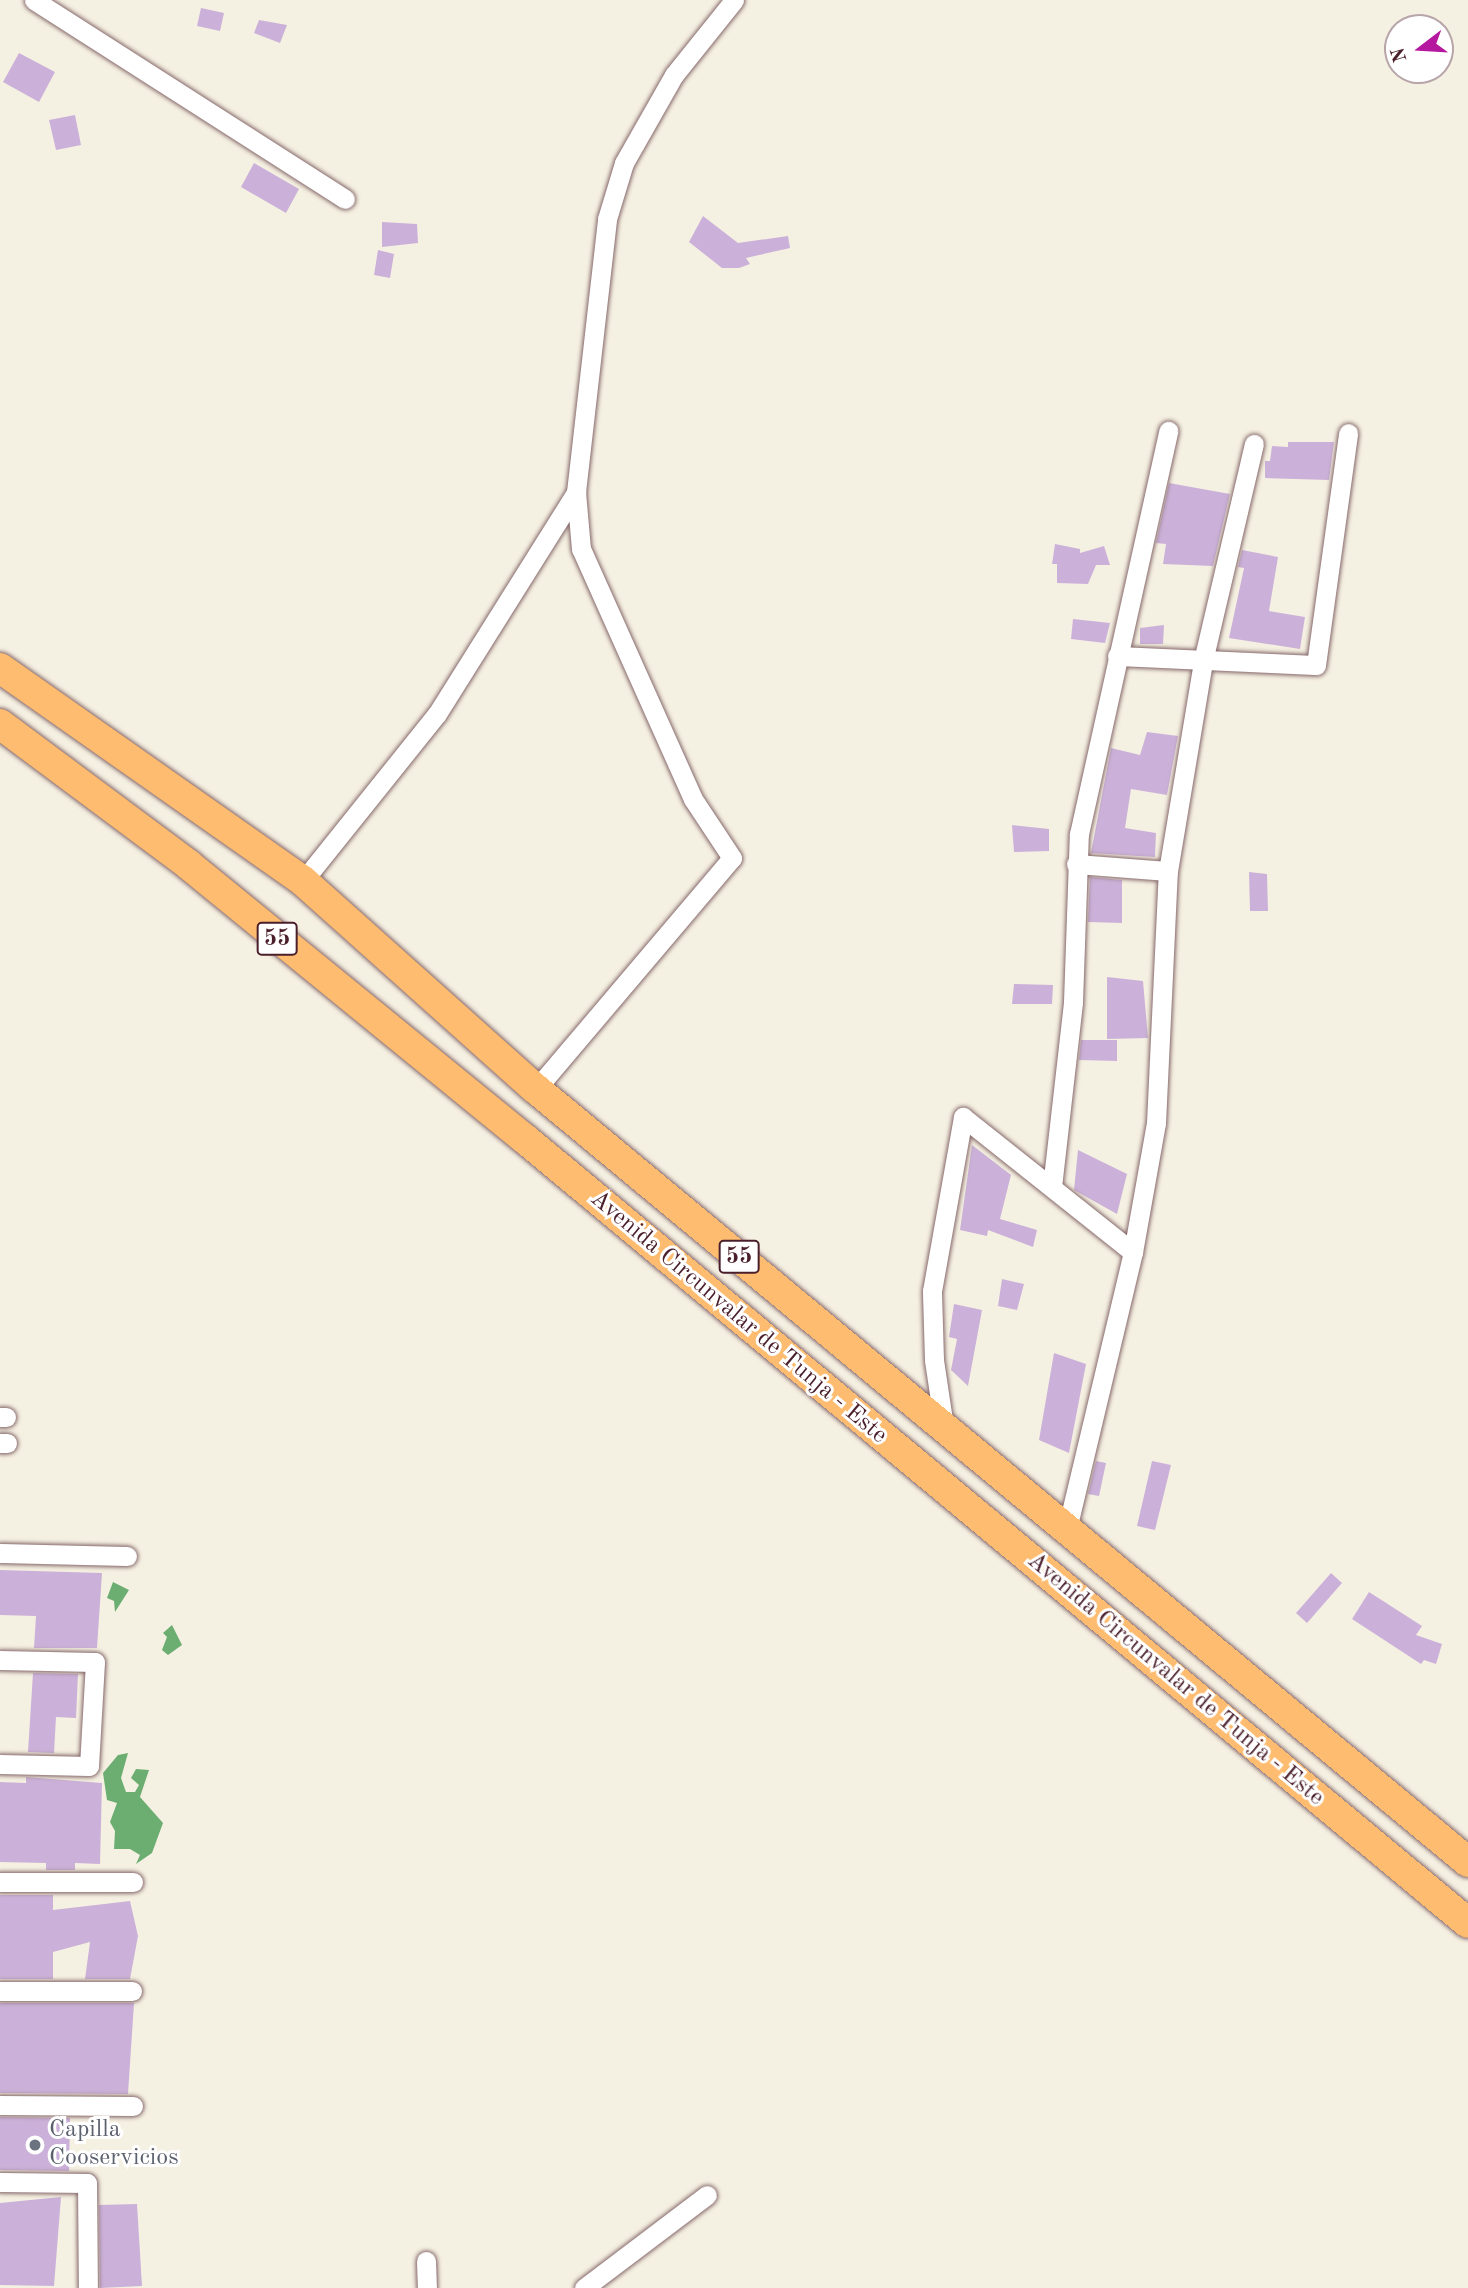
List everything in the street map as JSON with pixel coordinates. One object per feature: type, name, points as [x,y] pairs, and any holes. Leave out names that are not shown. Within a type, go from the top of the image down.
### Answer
[{"type":"highway","name":"Avenida Circunvalar de Tunja - Este","points":[[0,668],[303,881],[536,1088],[1468,1862]]},
{"type":"highway","name":"Avenida Circunvalar de Tunja - Este","points":[[0,724],[189,865],[515,1130],[1468,1923]]},
{"type":"street","points":[[34,0],[345,199]]},
{"type":"street","points":[[536,1088],[732,858],[693,800],[586,561],[576,492],[607,219],[624,163],[674,75],[734,0]]},
{"type":"street","points":[[1052,1187],[1073,1002],[1076,864],[1117,656],[1168,431]]},
{"type":"street","points":[[1117,656],[1316,665],[1348,433]]},
{"type":"street","points":[[1067,1530],[1133,1252],[1156,1123],[1168,872],[1203,661],[1254,444]]},
{"type":"street","points":[[303,881],[436,714],[576,492]]},
{"type":"street","points":[[1076,864],[1168,872]]},
{"type":"street","points":[[944,1427],[934,1360],[932,1291],[963,1117],[1133,1252]]},
{"type":"street","points":[[0,1553],[127,1556]]},
{"type":"street","points":[[0,1660],[95,1662],[89,1766],[0,1764]]},
{"type":"street","points":[[0,1882],[133,1882]]},
{"type":"street","points":[[0,1991],[132,1991]]},
{"type":"street","points":[[0,2105],[133,2106]]},
{"type":"street","points":[[0,2182],[87,2183],[88,2288]]},
{"type":"street","points":[[584,2288],[707,2195]]},
{"type":"street","points":[[426,2261],[426,2288]]},
{"type":"green space","points":[[113,1582],[129,1590],[115,1612],[114,1601],[107,1598]]},
{"type":"green space","points":[[172,1625],[182,1645],[168,1655],[162,1650],[167,1637],[163,1633]]},
{"type":"green space","points":[[128,1753],[121,1778],[126,1792],[135,1792],[139,1785],[131,1778],[136,1769],[149,1770],[140,1797],[163,1823],[152,1853],[136,1864],[140,1855],[130,1849],[114,1849],[115,1831],[110,1822],[117,1803],[107,1800],[103,1773],[118,1755]]},
{"type":"building","points":[[201,8],[224,13],[220,31],[197,26]]},
{"type":"building","points":[[259,20],[287,25],[280,43],[254,33]]},
{"type":"building","points":[[19,53],[55,72],[39,102],[3,82]]},
{"type":"building","points":[[75,115],[81,145],[56,150],[49,120]]},
{"type":"building","points":[[254,163],[299,189],[286,213],[241,187]]},
{"type":"building","points":[[703,216],[738,243],[788,236],[790,248],[746,258],[750,264],[739,268],[722,268],[689,242]]},
{"type":"building","points":[[382,222],[417,224],[418,243],[382,247]]},
{"type":"building","points":[[378,250],[394,254],[390,278],[374,275]]},
{"type":"building","points":[[1288,442],[1334,442],[1329,480],[1265,478],[1265,461],[1270,461],[1272,446],[1288,447]]},
{"type":"building","points":[[1169,483],[1230,494],[1213,566],[1163,564],[1166,544],[1156,543]]},
{"type":"building","points":[[1055,544],[1080,549],[1080,553],[1104,546],[1110,565],[1096,565],[1088,584],[1057,583],[1057,564],[1052,564]]},
{"type":"building","points":[[1242,550],[1278,557],[1269,611],[1305,617],[1300,649],[1229,638],[1244,568],[1238,567]]},
{"type":"building","points":[[1073,619],[1110,623],[1105,643],[1071,639]]},
{"type":"building","points":[[1164,625],[1163,644],[1140,644],[1140,628]]},
{"type":"building","points":[[1147,732],[1178,736],[1167,795],[1131,789],[1125,828],[1156,833],[1155,857],[1091,853],[1111,748],[1140,755]]},
{"type":"building","points":[[1012,825],[1049,829],[1049,851],[1014,852]]},
{"type":"building","points":[[1249,872],[1267,874],[1268,911],[1250,911]]},
{"type":"building","points":[[1090,877],[1122,880],[1122,923],[1088,922]]},
{"type":"building","points":[[1107,977],[1143,981],[1148,1038],[1107,1039]]},
{"type":"building","points":[[1014,984],[1053,985],[1052,1004],[1012,1004]]},
{"type":"building","points":[[1081,1040],[1117,1040],[1117,1061],[1079,1060]]},
{"type":"building","points":[[972,1145],[1011,1175],[1000,1219],[1037,1230],[1033,1247],[988,1230],[987,1236],[960,1230]]},
{"type":"building","points":[[1078,1150],[1127,1174],[1117,1214],[1074,1190]]},
{"type":"building","points":[[1002,1279],[1024,1284],[1017,1310],[998,1306]]},
{"type":"building","points":[[954,1304],[982,1310],[968,1386],[951,1370],[957,1339],[949,1337]]},
{"type":"building","points":[[1054,1353],[1086,1364],[1069,1453],[1039,1440]]},
{"type":"building","points":[[1096,1461],[1106,1463],[1099,1496],[1088,1494]]},
{"type":"building","points":[[1152,1461],[1171,1465],[1155,1530],[1137,1526]]},
{"type":"building","points":[[0,1570],[102,1573],[97,1648],[34,1648],[36,1616],[0,1615]]},
{"type":"building","points":[[1331,1573],[1342,1583],[1307,1623],[1296,1613]]},
{"type":"building","points":[[1369,1592],[1422,1626],[1416,1635],[1442,1644],[1436,1664],[1424,1660],[1421,1664],[1352,1619]]},
{"type":"building","points":[[33,1673],[78,1674],[76,1718],[56,1717],[54,1753],[28,1752]]},
{"type":"building","points":[[26,1777],[102,1783],[100,1864],[75,1863],[75,1870],[46,1870],[46,1863],[0,1862],[0,1782],[26,1783]]},
{"type":"building","points":[[0,1895],[53,1895],[53,1910],[130,1901],[138,1936],[130,1979],[85,1979],[90,1942],[53,1952],[53,1979],[0,1979]]},
{"type":"building","points":[[0,2003],[134,2003],[128,2094],[0,2093]]},
{"type":"building","name":"Capilla Cooservicios","points":[[0,2117],[70,2118],[69,2171],[0,2170]]},
{"type":"building","points":[[61,2197],[54,2286],[0,2285],[0,2203]]},
{"type":"building","points":[[137,2204],[142,2286],[100,2288],[99,2205]]},
{"type":"place","name":"Capilla Cooservicios","points":[[35,2145]]}]
